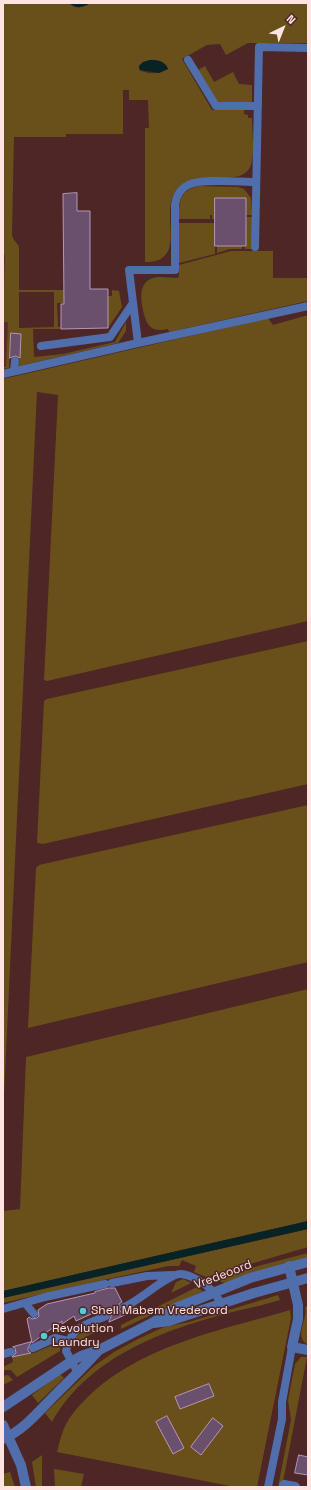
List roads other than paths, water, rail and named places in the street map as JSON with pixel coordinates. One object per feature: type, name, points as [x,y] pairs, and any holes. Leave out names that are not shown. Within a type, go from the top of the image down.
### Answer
[{"type":"street","name":"Vredeoord","points":[[3,1408],[72,1360],[99,1350],[152,1323],[176,1308],[250,1278],[308,1262]]},
{"type":"street","points":[[289,1266],[294,1283],[298,1312],[292,1347],[308,1350]]},
{"type":"street","name":"Vredeoord","points":[[152,1323],[169,1321],[254,1293],[308,1278]]},
{"type":"street","name":"Vredeoord","points":[[6,1438],[29,1422],[99,1350]]},
{"type":"street","points":[[3,1426],[6,1438],[21,1465],[26,1487]]},
{"type":"street","points":[[284,1485],[295,1487]]},
{"type":"lane","points":[[255,246],[259,47],[308,48]]},
{"type":"lane","points":[[188,60],[216,106],[258,106]]},
{"type":"lane","points":[[138,343],[129,270],[175,270],[175,205],[181,190],[188,184],[199,181],[256,182]]},
{"type":"lane","points":[[41,346],[110,337],[133,303]]},
{"type":"lane","points":[[3,374],[308,306]]},
{"type":"lane","points":[[14,372],[15,361]]},
{"type":"lane","points":[[124,1307],[176,1274]]},
{"type":"lane","points":[[3,1309],[108,1283],[147,1276],[176,1274],[190,1276],[202,1282],[215,1291],[221,1304]]},
{"type":"lane","points":[[25,1303],[34,1314]]},
{"type":"lane","points":[[78,1373],[66,1351],[70,1336],[79,1328],[106,1316]]},
{"type":"lane","points":[[49,1331],[55,1338],[68,1341]]},
{"type":"lane","points":[[33,1348],[55,1338]]},
{"type":"lane","points":[[268,1487],[282,1419],[282,1402],[292,1347]]},
{"type":"water","points":[[69,3],[90,3],[80,7]]},
{"type":"water","points":[[156,60],[165,64],[168,69],[159,73],[140,70],[139,66],[143,62]]},
{"type":"water","points":[[308,1221],[308,1229],[3,1298],[3,1291]]},
{"type":"place","name":"Shell Mabem Vredeoord","points":[[83,1311]]},
{"type":"place","name":"Revolution Laundry","points":[[44,1336]]}]
